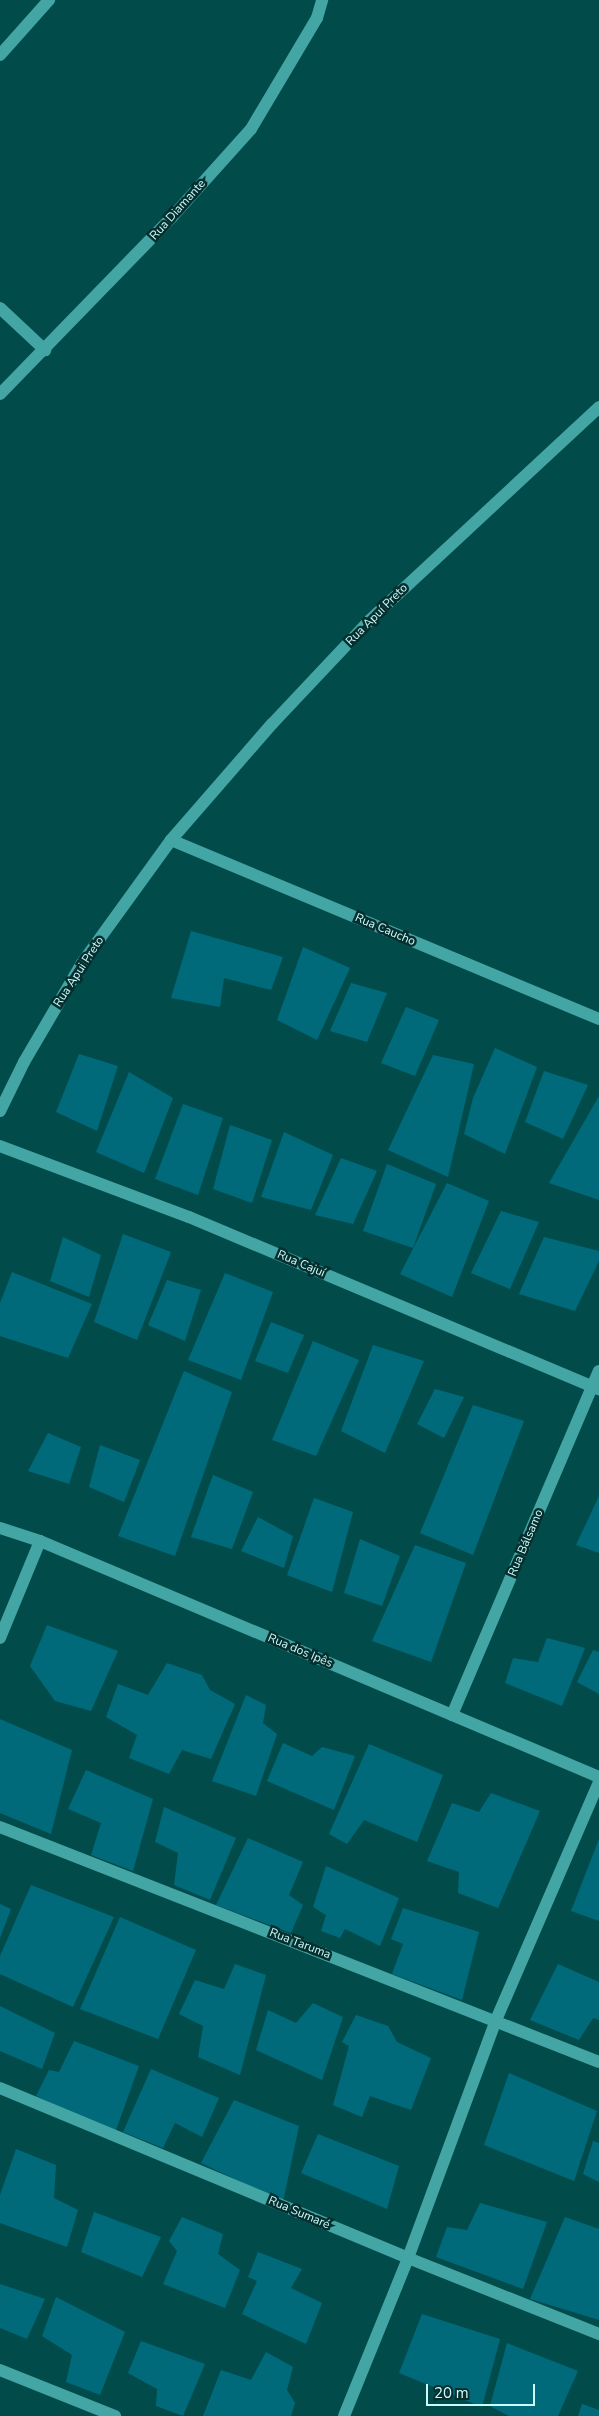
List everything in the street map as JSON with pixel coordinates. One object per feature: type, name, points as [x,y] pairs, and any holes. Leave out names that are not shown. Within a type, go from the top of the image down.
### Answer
[{"type":"street","points":[[0,55],[50,0]]},
{"type":"street","name":"Rua Diamante","points":[[0,394],[45,350],[172,217],[251,129],[317,18],[322,0]]},
{"type":"street","points":[[0,308],[45,350]]},
{"type":"street","name":"Rua Apuí Preto","points":[[171,840],[272,724],[370,620],[599,406]]},
{"type":"street","name":"Rua Caucho","points":[[171,840],[599,1019]]},
{"type":"street","name":"Rua Apui Preto","points":[[0,1111],[24,1062],[82,963],[171,840]]},
{"type":"street","name":"Rua Cajuí","points":[[0,1146],[189,1217],[596,1387]]},
{"type":"street","name":"Rua Bálsamo","points":[[452,1715],[596,1387],[599,1371]]},
{"type":"street","name":"Rua dos Ipês","points":[[0,1528],[40,1542],[599,1777]]},
{"type":"street","points":[[0,1638],[40,1542]]},
{"type":"street","points":[[344,2416],[408,2258],[496,2020],[599,1782]]},
{"type":"street","name":"Rua Taruma","points":[[0,1827],[599,2062]]},
{"type":"street","name":"Rua Sumaré","points":[[0,2088],[408,2258],[599,2334]]},
{"type":"street","points":[[0,2370],[115,2416]]},
{"type":"building","points":[[191,931],[283,957],[271,990],[224,978],[220,1007],[171,998]]},
{"type":"building","points":[[303,947],[350,968],[317,1040],[277,1020]]},
{"type":"building","points":[[351,983],[387,993],[367,1042],[330,1031]]},
{"type":"building","points":[[406,1007],[439,1020],[415,1076],[381,1063]]},
{"type":"building","points":[[495,1048],[537,1067],[505,1154],[464,1134],[473,1098]]},
{"type":"building","points":[[79,1054],[118,1066],[97,1131],[56,1112]]},
{"type":"building","points":[[433,1055],[474,1064],[448,1177],[388,1150]]},
{"type":"building","points":[[544,1071],[588,1085],[563,1139],[525,1122]]},
{"type":"building","points":[[129,1072],[173,1098],[144,1173],[96,1152]]},
{"type":"building","points":[[599,1096],[599,1200],[549,1183]]},
{"type":"building","points":[[183,1104],[223,1118],[198,1195],[155,1179]]},
{"type":"building","points":[[230,1125],[272,1140],[252,1203],[213,1189]]},
{"type":"building","points":[[284,1132],[333,1155],[311,1210],[261,1197]]},
{"type":"building","points":[[341,1158],[377,1171],[353,1224],[315,1215]]},
{"type":"building","points":[[387,1164],[436,1184],[413,1248],[363,1231]]},
{"type":"building","points":[[447,1183],[489,1201],[452,1297],[400,1274]]},
{"type":"building","points":[[501,1211],[539,1222],[510,1289],[471,1273]]},
{"type":"building","points":[[123,1234],[171,1252],[137,1340],[94,1322]]},
{"type":"building","points":[[63,1237],[101,1255],[89,1297],[50,1281]]},
{"type":"building","points":[[544,1237],[599,1251],[599,1261],[575,1311],[519,1294]]},
{"type":"building","points":[[12,1272],[92,1304],[68,1358],[0,1336],[0,1303]]},
{"type":"building","points":[[225,1273],[273,1292],[241,1380],[188,1360]]},
{"type":"building","points":[[167,1280],[201,1290],[185,1341],[148,1325]]},
{"type":"building","points":[[271,1322],[304,1335],[288,1373],[255,1361]]},
{"type":"building","points":[[313,1341],[359,1360],[316,1456],[272,1440]]},
{"type":"building","points":[[373,1345],[424,1361],[385,1453],[341,1431]]},
{"type":"building","points":[[184,1371],[232,1392],[175,1556],[118,1536]]},
{"type":"building","points":[[435,1389],[464,1397],[444,1438],[417,1424]]},
{"type":"building","points":[[473,1405],[524,1421],[473,1555],[420,1533]]},
{"type":"building","points":[[48,1433],[81,1447],[69,1484],[28,1471]]},
{"type":"building","points":[[100,1445],[140,1460],[124,1502],[89,1487]]},
{"type":"building","points":[[213,1475],[253,1492],[232,1549],[191,1537]]},
{"type":"building","points":[[599,1496],[599,1553],[576,1545]]},
{"type":"building","points":[[314,1498],[353,1512],[332,1592],[287,1575]]},
{"type":"building","points":[[258,1517],[293,1536],[284,1568],[241,1551]]},
{"type":"building","points":[[360,1539],[400,1556],[382,1606],[344,1593]]},
{"type":"building","points":[[415,1545],[466,1563],[431,1662],[372,1641]]},
{"type":"building","points":[[47,1625],[118,1651],[91,1711],[55,1701],[30,1666]]},
{"type":"building","points":[[547,1638],[585,1648],[562,1706],[505,1683],[513,1658],[538,1662]]},
{"type":"building","points":[[593,1650],[599,1652],[599,1694],[577,1682]]},
{"type":"building","points":[[167,1663],[202,1675],[210,1690],[235,1704],[211,1759],[182,1750],[169,1774],[129,1758],[137,1735],[106,1717],[118,1684],[148,1695]]},
{"type":"building","points":[[246,1695],[266,1705],[263,1723],[277,1734],[256,1796],[212,1781]]},
{"type":"building","points":[[0,1719],[72,1750],[51,1834],[0,1813]]},
{"type":"building","points":[[283,1743],[312,1756],[322,1747],[355,1756],[334,1810],[267,1781]]},
{"type":"building","points":[[369,1744],[443,1775],[417,1842],[364,1820],[347,1844],[329,1834]]},
{"type":"building","points":[[86,1770],[153,1799],[133,1871],[91,1855],[101,1823],[68,1809]]},
{"type":"building","points":[[491,1793],[540,1811],[498,1908],[458,1893],[459,1872],[427,1861],[452,1803],[479,1812]]},
{"type":"building","points":[[164,1807],[236,1838],[210,1900],[174,1885],[178,1853],[155,1842]]},
{"type":"building","points":[[248,1838],[303,1862],[289,1895],[303,1905],[291,1933],[216,1905]]},
{"type":"building","points":[[599,1839],[599,1921],[571,1911]]},
{"type":"building","points":[[326,1866],[399,1898],[380,1946],[345,1929],[340,1938],[321,1931],[326,1915],[313,1907]]},
{"type":"building","points":[[31,1885],[114,1917],[73,2007],[0,1974],[0,1956]]},
{"type":"building","points":[[0,1904],[11,1909],[0,1938]]},
{"type":"building","points":[[403,1908],[479,1932],[462,2000],[392,1974],[403,1944],[391,1939]]},
{"type":"building","points":[[120,1917],[196,1950],[158,2039],[80,2009]]},
{"type":"building","points":[[235,1964],[266,1975],[240,2075],[198,2057],[203,2026],[179,2014],[195,1980],[224,1989]]},
{"type":"building","points":[[558,1964],[599,1982],[599,2020],[593,2018],[579,2040],[530,2020]]},
{"type":"building","points":[[313,2003],[343,2017],[322,2080],[256,2050],[268,2010],[296,2023]]},
{"type":"building","points":[[0,2006],[55,2033],[42,2069],[0,2051]]},
{"type":"building","points":[[356,2015],[388,2026],[397,2042],[431,2058],[411,2110],[370,2096],[362,2117],[333,2105],[349,2046],[342,2042]]},
{"type":"building","points":[[74,2041],[139,2066],[115,2133],[36,2096],[49,2070],[59,2072]]},
{"type":"building","points":[[151,2069],[219,2098],[202,2137],[175,2123],[163,2148],[123,2132]]},
{"type":"building","points":[[509,2073],[597,2111],[574,2181],[484,2145]]},
{"type":"building","points":[[234,2100],[299,2126],[283,2202],[201,2163]]},
{"type":"building","points":[[318,2134],[399,2166],[387,2209],[301,2173]]},
{"type":"building","points":[[593,2141],[599,2143],[599,2182],[583,2174]]},
{"type":"building","points":[[16,2149],[56,2165],[54,2198],[78,2210],[67,2247],[0,2223],[0,2195]]},
{"type":"building","points":[[480,2203],[547,2222],[523,2289],[436,2257],[447,2227],[467,2230]]},
{"type":"building","points":[[94,2212],[161,2237],[142,2277],[81,2252]]},
{"type":"building","points":[[182,2217],[223,2234],[218,2254],[240,2270],[225,2308],[163,2284],[177,2251],[169,2241]]},
{"type":"building","points":[[565,2217],[599,2229],[599,2320],[530,2299]]},
{"type":"building","points":[[258,2252],[302,2269],[291,2288],[322,2303],[306,2344],[242,2314],[257,2281],[248,2277]]},
{"type":"building","points":[[0,2284],[45,2299],[27,2339],[0,2328]]},
{"type":"building","points":[[56,2297],[125,2332],[100,2395],[66,2382],[72,2355],[42,2336]]},
{"type":"building","points":[[422,2314],[500,2339],[482,2407],[399,2373]]},
{"type":"building","points":[[141,2341],[205,2364],[183,2416],[156,2406],[157,2389],[128,2373]]},
{"type":"building","points":[[507,2343],[578,2371],[558,2416],[509,2416],[490,2406]]},
{"type":"building","points":[[266,2352],[293,2367],[287,2390],[295,2403],[291,2416],[203,2416],[221,2370],[251,2380]]},
{"type":"building","points":[[582,2404],[599,2410],[599,2416],[578,2416]]}]
